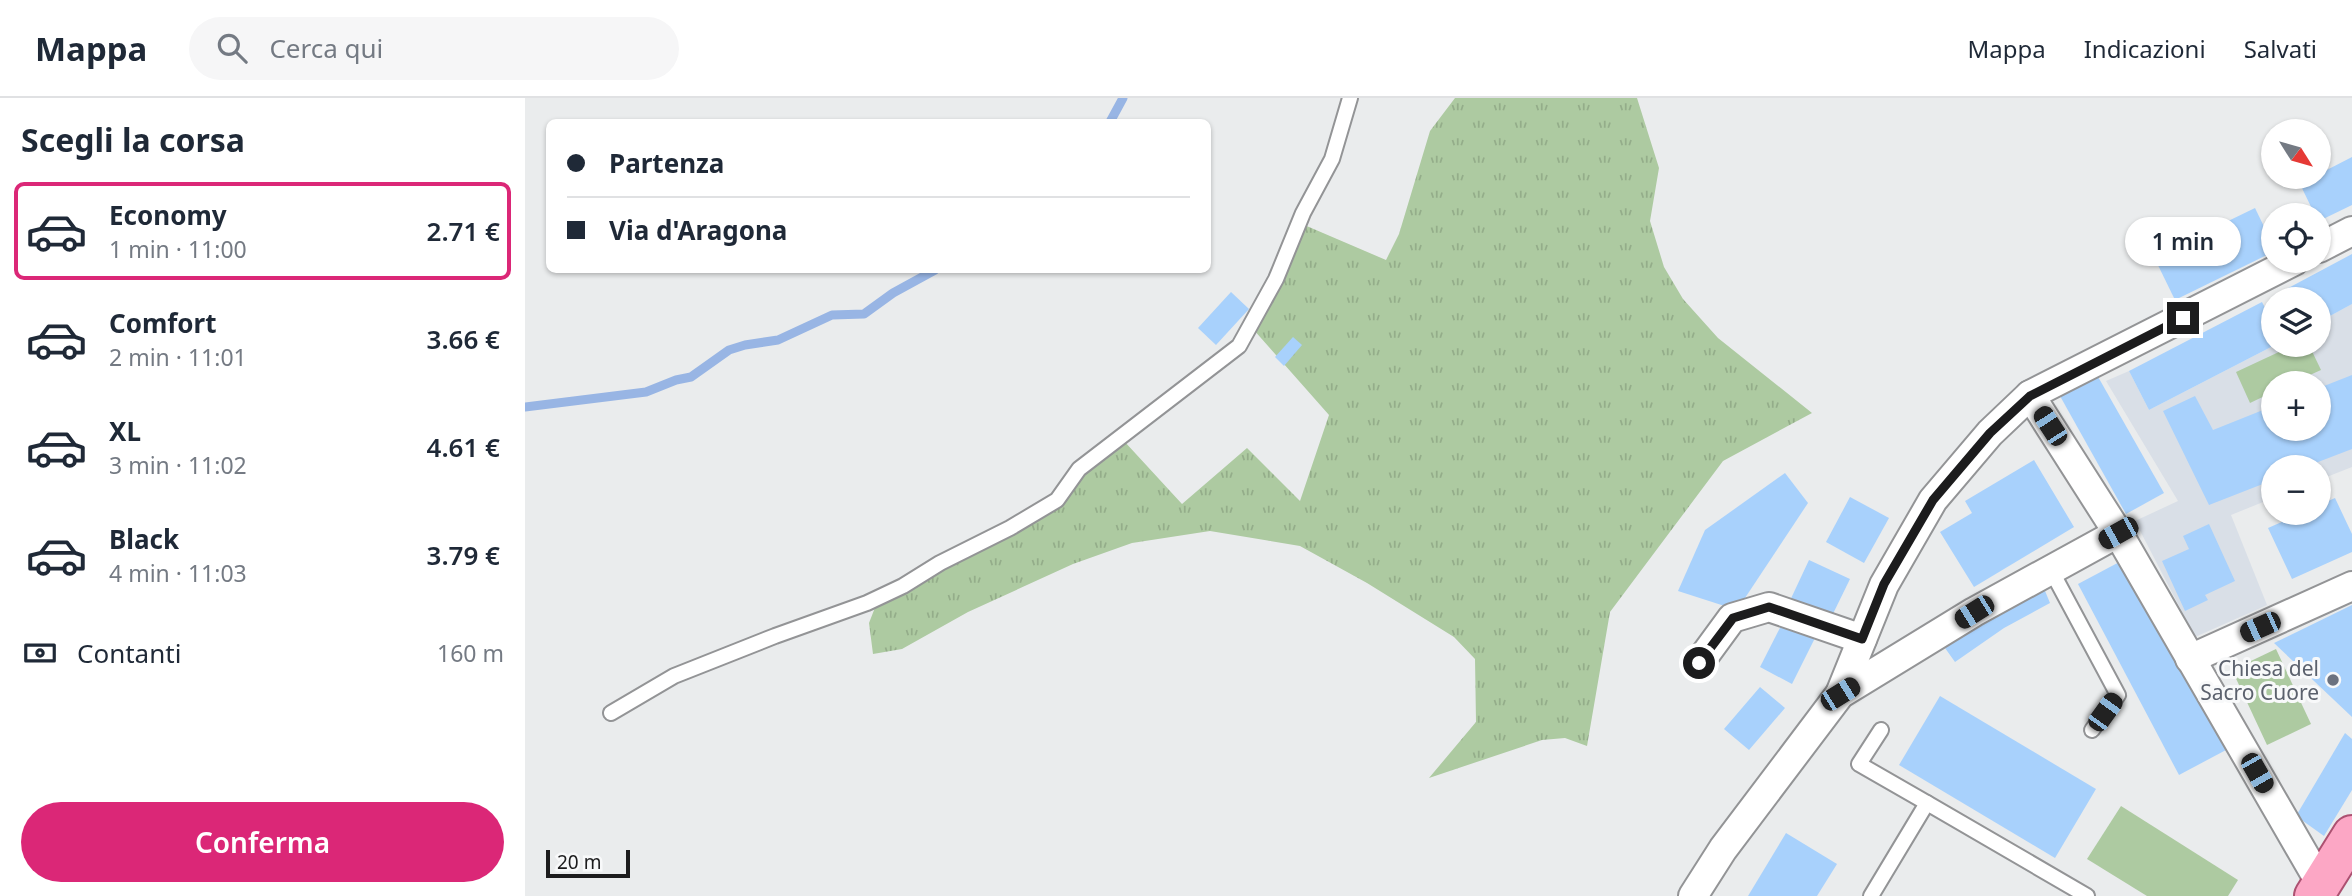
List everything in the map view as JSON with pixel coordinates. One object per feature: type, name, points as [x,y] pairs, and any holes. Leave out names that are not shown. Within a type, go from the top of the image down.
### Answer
[{"type":"main road","points":[[2317,890],[2352,835]]},
{"type":"street","points":[[2331,242],[2352,231]]},
{"type":"street","points":[[1693,896],[1723,849],[1840,694],[1884,584],[1933,500],[1990,433],[2030,396],[2271,273]]},
{"type":"street","points":[[2030,396],[2118,533],[2317,890]]},
{"type":"street","points":[[1840,694],[1974,612],[2118,533]]},
{"type":"street","points":[[2190,659],[2352,586]]},
{"type":"street","points":[[1699,663],[1733,618],[1769,607],[1862,639]]},
{"type":"lane","points":[[611,713],[674,676],[867,603],[903,586],[1057,500],[1079,469],[1239,346],[1276,279],[1303,213],[1332,159],[1349,98]]},
{"type":"lane","points":[[2051,570],[2118,695],[2092,730]]},
{"type":"lane","points":[[1881,730],[1859,764],[2087,896]]},
{"type":"lane","points":[[1871,896],[1927,803]]},
{"type":"shaded area","points":[[2352,304],[2352,467],[2331,475],[2331,455],[2261,455],[2261,503],[2231,515],[2267,605],[2195,637],[2135,521],[2178,501],[2106,381],[2129,371],[2149,410],[2261,352],[2261,357],[2331,357],[2331,315]]},
{"type":"green space","points":[[1455,98],[1637,98],[1659,168],[1650,221],[1664,267],[1683,299],[1718,338],[1812,413],[1723,461],[1610,612],[1587,746],[1565,738],[1542,740],[1429,778],[1476,722],[1475,659],[1454,637],[1367,583],[1300,546],[1210,531],[1132,543],[1073,564],[968,612],[902,649],[873,654],[869,623],[876,605],[1038,518],[1089,466],[1124,441],[1182,504],[1247,448],[1300,501],[1329,415],[1253,329],[1302,224],[1386,260],[1399,234],[1430,131]]},
{"type":"green space","points":[[2268,357],[2315,357],[2321,370],[2261,371],[2261,398],[2250,403],[2236,372]]},
{"type":"green space","points":[[2276,649],[2311,724],[2267,745],[2232,670]]},
{"type":"green space","points":[[2121,806],[2238,880],[2228,896],[2147,896],[2087,859]]},
{"type":"building","points":[[2352,157],[2352,205],[2331,215],[2331,203],[2309,203],[2302,189],[2331,189],[2331,168]]},
{"type":"building","points":[[2255,208],[2261,220],[2261,258],[2175,300],[2154,257]]},
{"type":"building","points":[[2352,254],[2352,304],[2331,315],[2331,287],[2290,287],[2316,273],[2331,273],[2331,265]]},
{"type":"building","points":[[1231,292],[1249,309],[1216,345],[1198,328]]},
{"type":"building","points":[[2261,303],[2261,352],[2149,410],[2129,371]]},
{"type":"building","points":[[1293,337],[1302,345],[1284,366],[1275,357]]},
{"type":"building","points":[[2097,375],[2164,493],[2126,514],[2060,396]]},
{"type":"building","points":[[2352,375],[2352,449],[2331,457],[2261,455],[2261,485],[2209,505],[2163,411],[2195,396],[2213,430],[2261,411],[2261,441],[2331,441],[2331,383]]},
{"type":"building","points":[[2034,460],[2074,527],[1974,587],[1940,532],[1972,513],[1965,501]]},
{"type":"building","points":[[1785,473],[1808,503],[1737,610],[1678,591],[1705,530]]},
{"type":"building","points":[[1850,497],[1889,518],[1864,563],[1826,542]]},
{"type":"building","points":[[2335,498],[2352,534],[2352,552],[2292,579],[2268,528],[2275,525],[2331,525],[2331,500]]},
{"type":"building","points":[[2209,524],[2235,581],[2205,595],[2208,600],[2185,611],[2162,561],[2189,549],[2183,536]]},
{"type":"building","points":[[2125,559],[2226,750],[2179,775],[2078,584]]},
{"type":"building","points":[[1809,560],[1850,579],[1827,626],[1787,607]]},
{"type":"building","points":[[2043,586],[2050,603],[2004,628],[1955,662],[1945,648],[1988,615]]},
{"type":"building","name":"Chiesa del Sacro Cuore","points":[[2352,605],[2352,717],[2274,643]]},
{"type":"building","points":[[1784,620],[1816,636],[1792,684],[1760,667]]},
{"type":"building","points":[[1760,687],[1785,708],[1749,750],[1724,729]]},
{"type":"building","points":[[1940,696],[2096,789],[2055,858],[1899,765]]},
{"type":"building","points":[[2345,733],[2352,739],[2352,790],[2324,836],[2296,816]]},
{"type":"building","points":[[1786,833],[1837,864],[1817,896],[1748,896]]},
{"type":"waterway","points":[[1112,119],[1123,98]]},
{"type":"waterway","points":[[525,407],[646,392],[691,377],[729,350],[778,340],[832,315],[864,314],[893,293],[930,273]]},
{"type":"place","name":"Chiesa del Sacro Cuore","points":[[2333,680]]},
{"type":"route","points":[[1699,663],[1733,618],[1769,607],[1862,639],[1884,584],[1933,500],[1990,433],[2030,396],[2183,318]]}]
